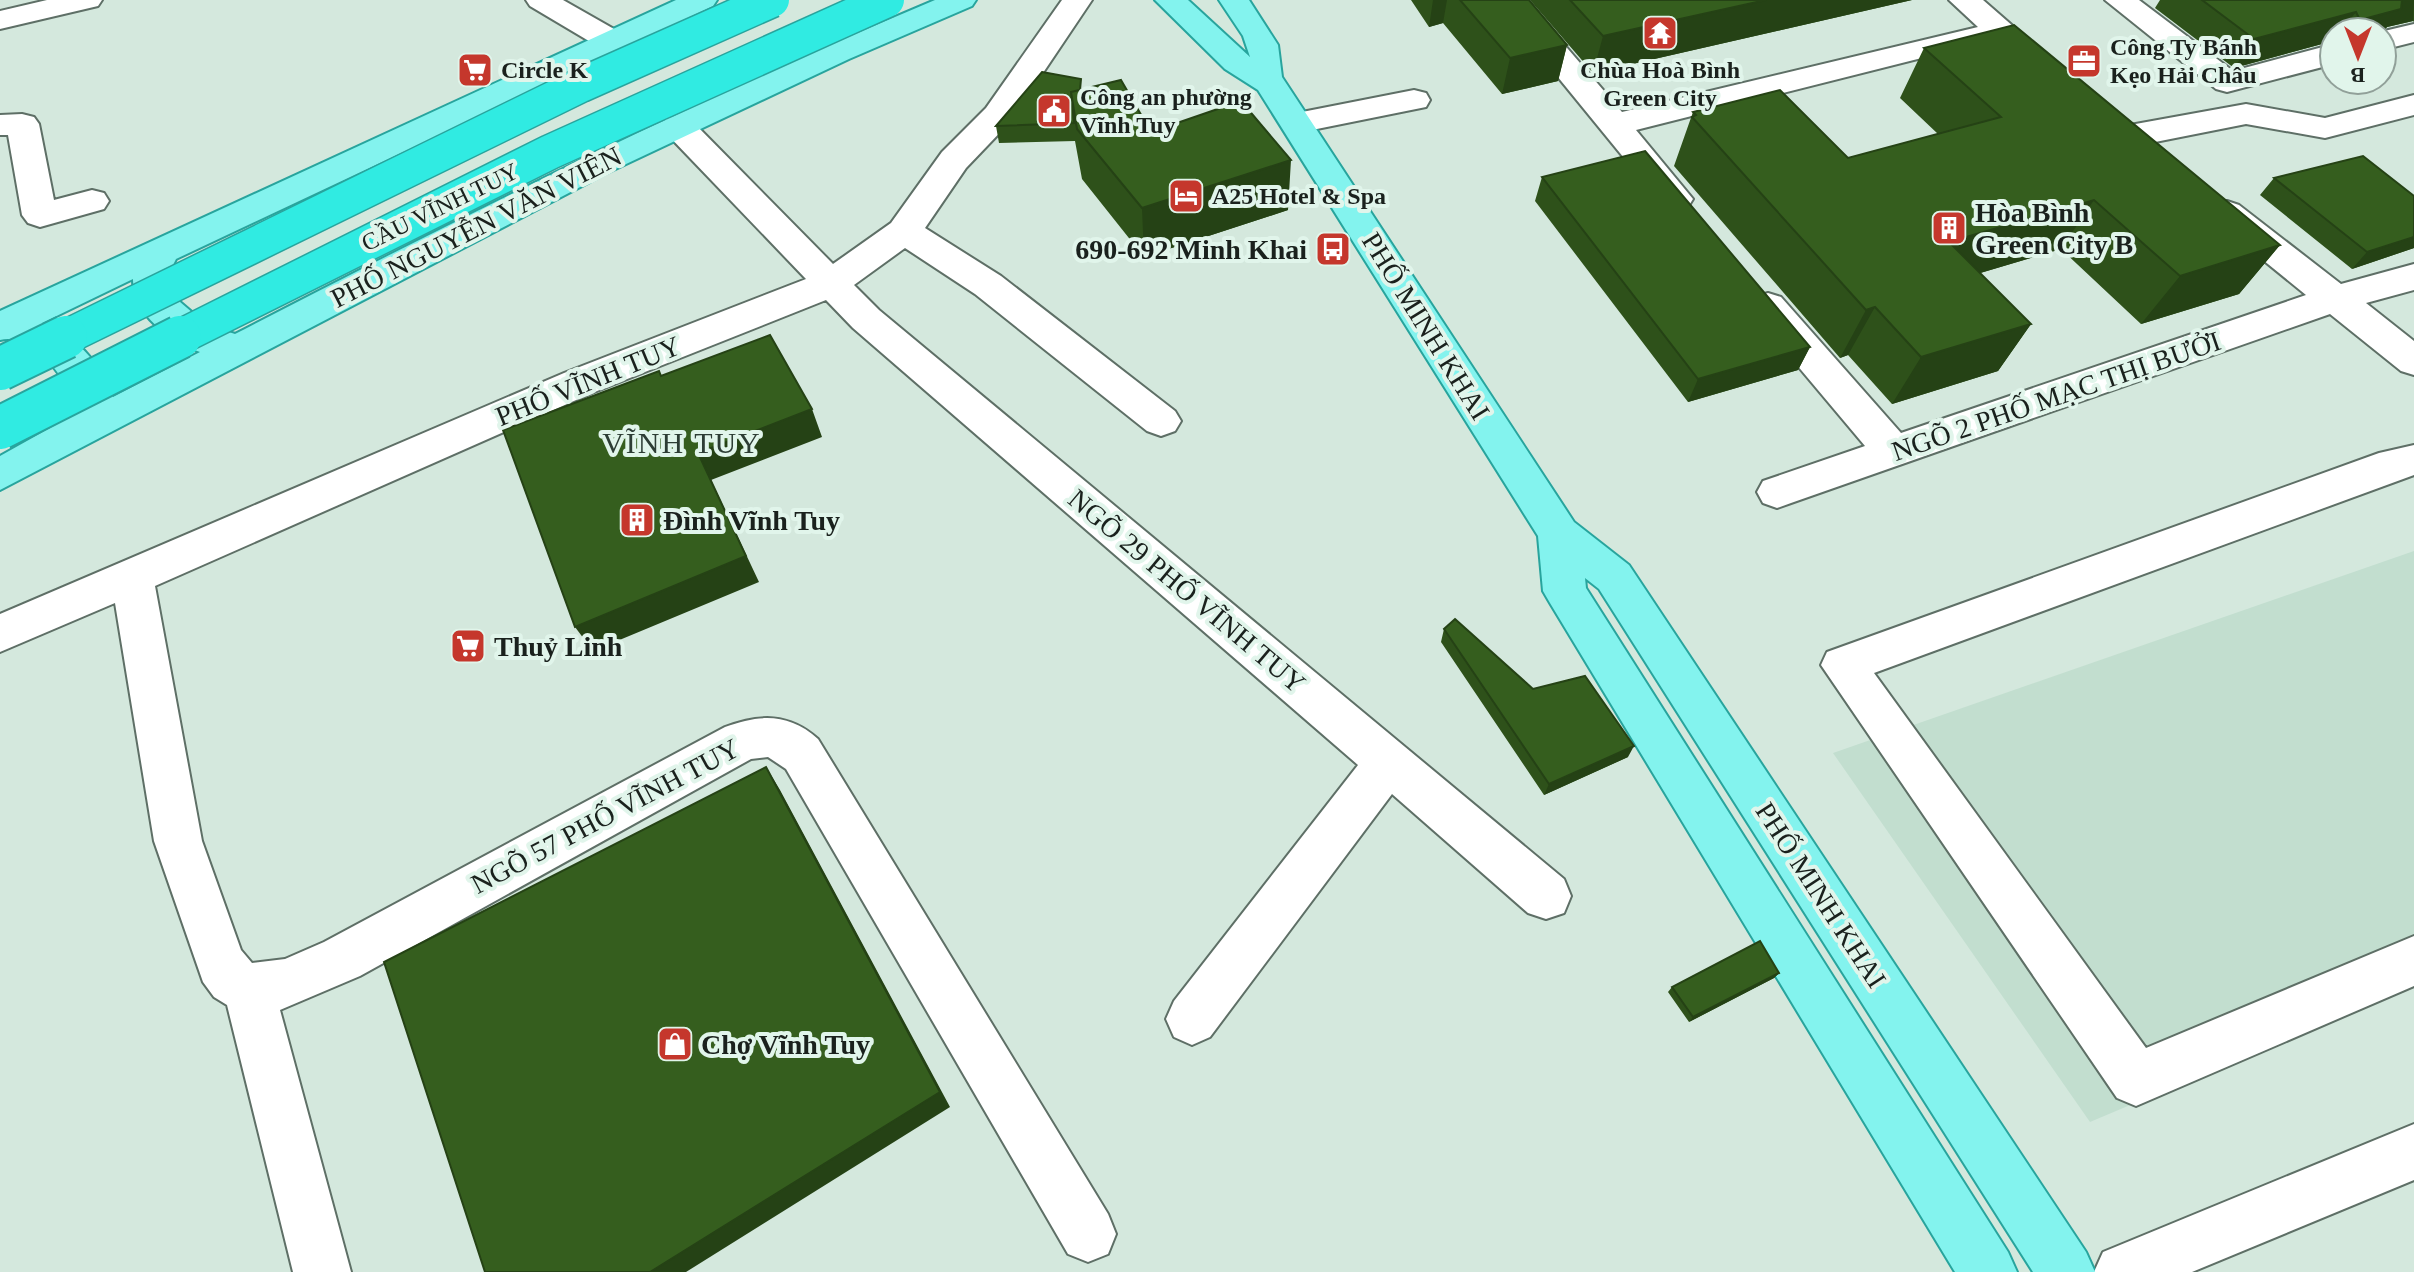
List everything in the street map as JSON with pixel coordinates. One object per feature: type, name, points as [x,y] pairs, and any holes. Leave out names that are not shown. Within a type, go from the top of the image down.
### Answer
[{"type":"highway","name":"CẦU VĨNH TUY","points":[[0,369],[581,85],[772,0]]},
{"type":"highway","name":"CẦU VĨNH TUY","points":[[0,428],[467,192],[793,39],[887,0]]},
{"type":"main road","points":[[0,329],[168,245],[702,0]]},
{"type":"main road","name":"PHỐ NGUYỄN VĂN VIÊN","points":[[0,474],[385,269],[678,126],[961,0]]},
{"type":"main road","points":[[1164,0],[1171,0]]},
{"type":"main road","name":"PHỐ MINH KHAI","points":[[1171,0],[1236,62],[1266,77],[1559,534],[1614,577],[2066,1272]]},
{"type":"main road","name":"PHỐ MINH KHAI","points":[[1234,0],[1268,57],[1266,77]]},
{"type":"main road","points":[[168,245],[150,268],[150,287],[173,321],[204,342],[228,345],[263,336]]},
{"type":"main road","points":[[0,329],[19,329],[41,335],[75,363],[96,400],[97,416],[86,428]]},
{"type":"main road","name":"PHỐ MINH KHAI","points":[[1559,534],[1565,591],[1988,1272]]},
{"type":"street","points":[[0,20],[87,0]]},
{"type":"street","points":[[541,0],[610,40]]},
{"type":"street","name":"PHỐ VĨNH TUY","points":[[0,634],[578,383],[830,284],[904,231],[954,160],[998,115],[1077,0]]},
{"type":"street","points":[[1510,0],[1696,222]]},
{"type":"street","points":[[1964,0],[2071,88]]},
{"type":"street","points":[[2120,0],[2227,82],[2318,58]]},
{"type":"street","points":[[1613,125],[1999,31]]},
{"type":"street","points":[[1297,123],[1414,100]]},
{"type":"street","points":[[2166,164],[2118,126],[2246,114],[2325,128],[2414,105]]},
{"type":"street","points":[[0,125],[22,124],[40,215],[92,201]]},
{"type":"street","name":"NGÕ 29 PHỐ VĨNH TUY","points":[[678,126],[866,319],[1546,896]]},
{"type":"street","points":[[2202,193],[2414,361]]},
{"type":"street","points":[[904,231],[988,285],[1161,421]]},
{"type":"street","name":"NGÕ 2 PHỐ MẠC THỊ BƯỞI","points":[[1777,492],[2334,299],[2414,277]]},
{"type":"street","points":[[1748,283],[1894,452]]},
{"type":"street","points":[[2407,469],[1843,665],[2136,1079],[2414,961]]},
{"type":"street","points":[[132,577],[178,841],[221,964],[231,979],[248,988],[322,1272]]},
{"type":"street","name":"NGÕ 57 PHỐ VĨNH TUY","points":[[248,988],[278,984],[342,959],[741,741],[767,735],[786,739],[802,754],[1088,1234]]},
{"type":"street","points":[[1192,1019],[1389,761]]},
{"type":"street","points":[[2123,1272],[2414,1152]]},
{"type":"shaded area","points":[[2414,551],[2414,985],[2090,1122],[1833,753]]},
{"type":"building","points":[[1460,0],[1529,0],[1567,45],[1510,58]]},
{"type":"building","points":[[1570,0],[1766,0],[1603,36]]},
{"type":"building","points":[[2202,0],[2402,0],[2401,9],[2375,16],[2358,16],[2356,12],[2318,16],[2318,22],[2254,39]]},
{"type":"building","points":[[2014,25],[2280,245],[2180,276],[2094,200],[1949,242],[2031,324],[1921,357],[1875,307],[1866,310],[1692,117],[1696,115],[1693,112],[1780,90],[1848,158],[2001,117],[1924,48]]},
{"type":"building","points":[[1042,72],[1081,79],[1080,90],[1071,92],[1074,123],[996,126]]},
{"type":"building","points":[[1121,80],[1151,132],[1241,101],[1291,160],[1142,208],[1077,129],[1071,92]]},
{"type":"building","points":[[1645,151],[1810,347],[1698,379],[1542,177]]},
{"type":"building","points":[[2363,156],[2414,196],[2414,237],[2367,252],[2274,178]]},
{"type":"building","name":"Đình Vĩnh Tuy","points":[[770,335],[812,409],[698,453],[746,556],[575,627],[503,430],[659,371],[661,376]]},
{"type":"building","points":[[1455,619],[1533,689],[1585,676],[1634,746],[1549,784],[1444,629]]},
{"type":"building","name":"Chợ Vĩnh Tuy","points":[[766,767],[940,1092],[650,1272],[485,1272],[384,962]]},
{"type":"building","points":[[1760,941],[1779,973],[1693,1017],[1672,987]]},
{"type":"place","name":"Chùa Hoà Bình Green City","points":[[1660,33]]},
{"type":"place","name":"Công Ty Bánh Kẹo Hải Châu","points":[[2084,61]]},
{"type":"place","name":"Circle K","points":[[475,70]]},
{"type":"place","name":"Công an phường Vĩnh Tuy","points":[[1054,111]]},
{"type":"place","name":"A25 Hotel & Spa","points":[[1186,196]]},
{"type":"place","name":"Hòa Bình Green City B","points":[[1949,228]]},
{"type":"place","name":"690-692 Minh Khai","points":[[1333,249]]},
{"type":"place","name":"Đình Vĩnh Tuy","points":[[637,520]]},
{"type":"place","name":"Thuỷ Linh","points":[[468,646]]},
{"type":"place","name":"Chợ Vĩnh Tuy","points":[[675,1044]]},
{"type":"district","name":"VĨNH TUY","points":[[682,442]]}]
